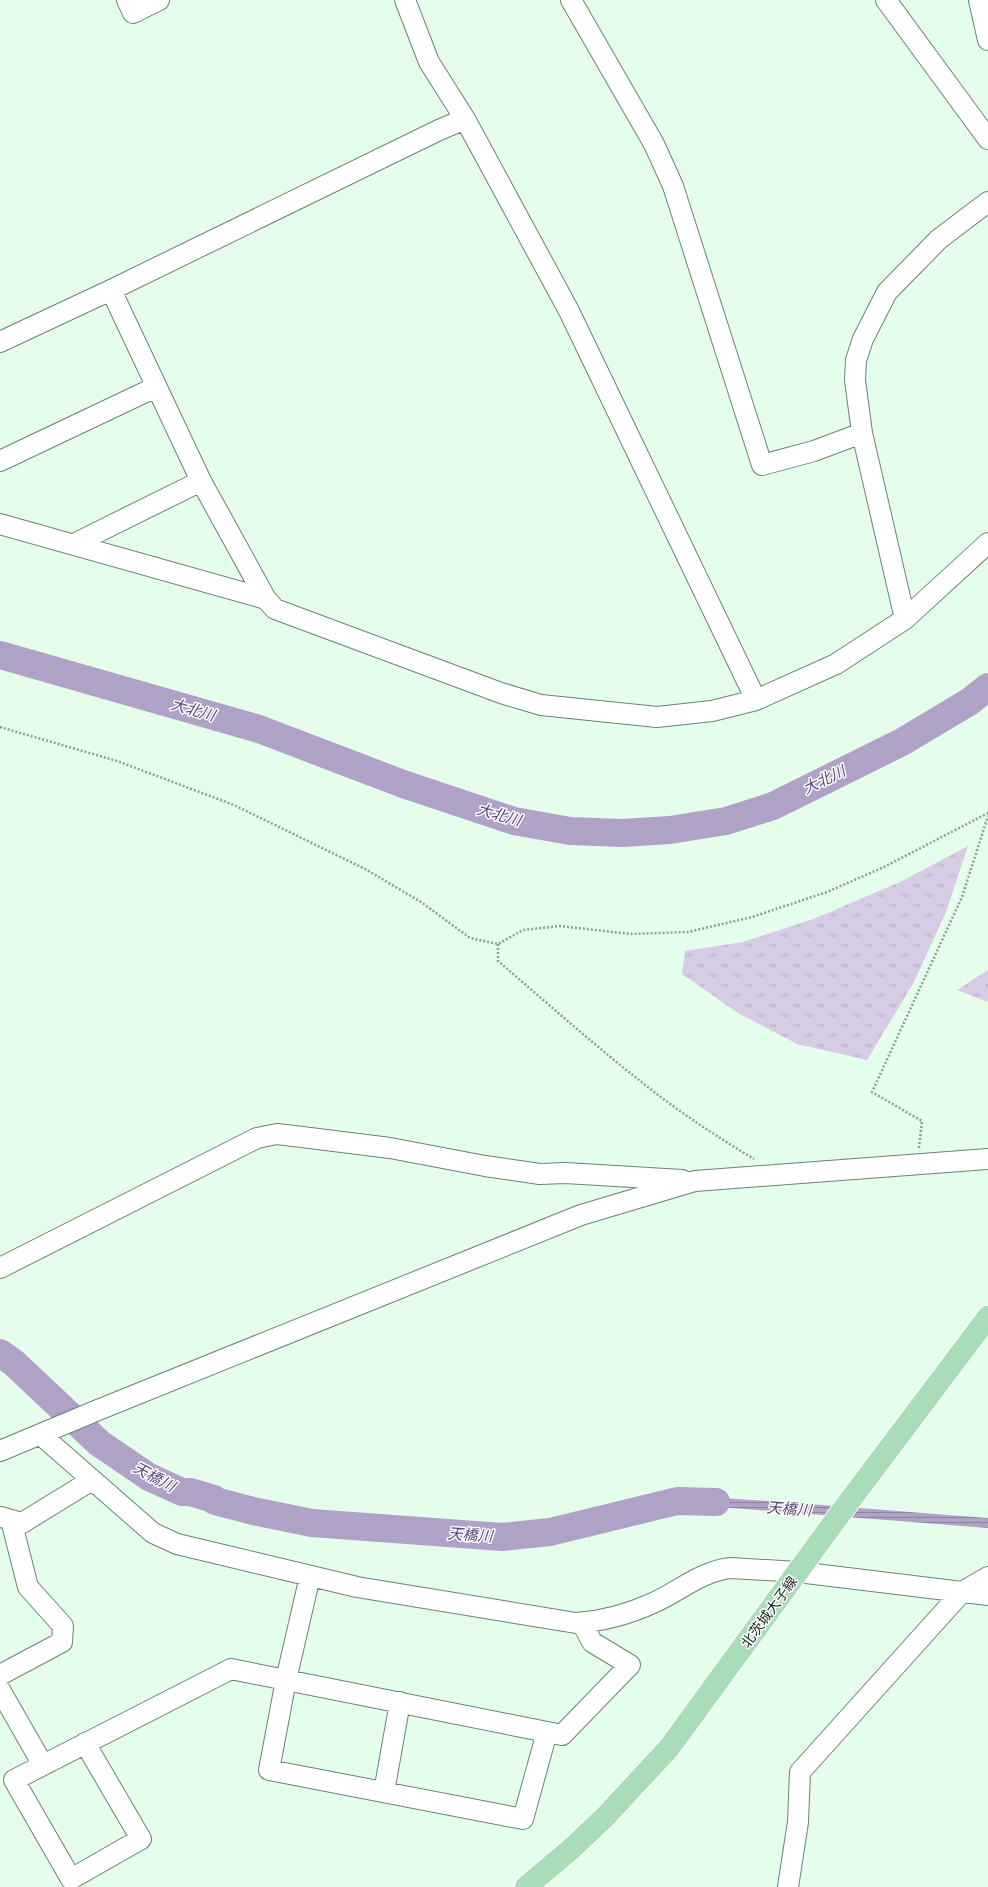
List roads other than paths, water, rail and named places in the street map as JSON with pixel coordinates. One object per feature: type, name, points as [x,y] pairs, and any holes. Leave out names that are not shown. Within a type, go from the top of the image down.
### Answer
[{"type":"main road","name":"北茨城大子線","points":[[526,1887],[570,1850],[605,1817],[669,1748],[841,1513],[988,1317]]},
{"type":"street","points":[[127,0],[133,13],[159,0]]},
{"type":"street","points":[[405,0],[429,62],[466,119],[569,311],[756,700]]},
{"type":"street","points":[[571,0],[654,144],[673,186],[762,465],[814,451],[862,433]]},
{"type":"street","points":[[886,0],[988,139]]},
{"type":"street","points":[[979,0],[988,40]]},
{"type":"street","points":[[0,342],[112,290],[439,130],[466,119]]},
{"type":"street","points":[[905,619],[862,433],[855,380],[856,360],[863,339],[887,292],[939,239],[988,202]]},
{"type":"street","points":[[112,290],[201,481],[266,599],[275,609],[501,693],[541,705],[657,717],[712,711],[756,700],[836,664],[905,619],[988,543]]},
{"type":"street","points":[[0,461],[156,387]]},
{"type":"street","points":[[74,544],[201,481]]},
{"type":"street","points":[[0,524],[266,599]]},
{"type":"street","points":[[0,1268],[257,1138],[277,1134],[390,1148],[485,1166],[540,1174],[565,1173],[696,1181],[988,1159]]},
{"type":"street","points":[[0,1451],[581,1215],[696,1181]]},
{"type":"street","points":[[41,1435],[153,1533],[159,1536],[177,1544],[357,1587],[576,1623],[600,1622],[623,1615],[654,1602],[698,1577],[722,1569],[798,1572],[988,1595]]},
{"type":"street","points":[[6,1518],[22,1523],[92,1480]]},
{"type":"street","points":[[0,1675],[62,1642],[63,1626],[28,1587],[6,1518]]},
{"type":"street","points":[[310,1576],[286,1680],[269,1770],[523,1819],[547,1732]]},
{"type":"street","points":[[788,1887],[798,1822],[800,1772],[962,1592],[988,1577]]},
{"type":"street","points":[[85,1743],[141,1839],[71,1879],[14,1780],[85,1743],[230,1669],[562,1735],[630,1665],[592,1642],[582,1623]]},
{"type":"street","points":[[3,1701],[43,1765]]},
{"type":"street","points":[[384,1792],[400,1702]]},
{"type":"water","points":[[988,681],[988,692],[971,706],[967,698]]},
{"type":"water","points":[[678,1496],[794,1503],[988,1518],[988,1528],[732,1508],[677,1506]]},
{"type":"waterway","name":"大北川","points":[[0,655],[259,729],[403,784],[514,821],[570,831],[623,833],[670,830],[726,821],[773,806],[902,742],[969,702],[988,687]]},
{"type":"waterway","name":"天橋川","points":[[0,1353],[14,1363],[99,1443],[149,1477],[182,1492],[190,1492],[214,1499],[215,1501],[253,1511],[312,1523],[502,1537],[550,1532],[677,1501],[716,1502]]}]
